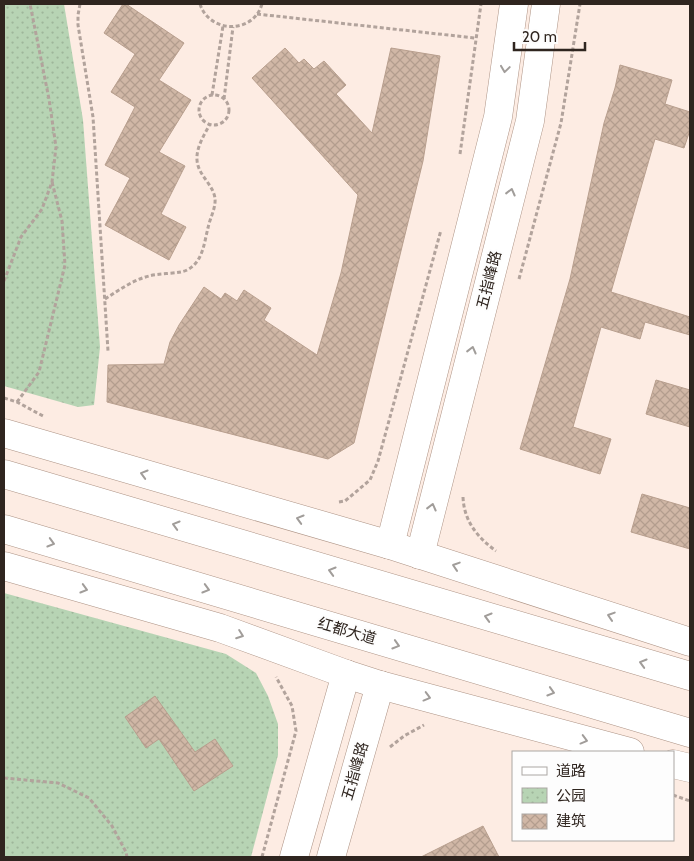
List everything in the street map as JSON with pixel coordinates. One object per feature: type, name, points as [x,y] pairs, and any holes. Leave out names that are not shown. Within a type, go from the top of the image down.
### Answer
[{"type":"main road","name":"五指峰路","points":[[390,545],[498,117],[514,4]]},
{"type":"main road","name":"五指峰路","points":[[420,554],[530,121],[546,4]]},
{"type":"main road","points":[[13,436],[420,554],[690,642]]},
{"type":"main road","points":[[4,474],[690,676]]},
{"type":"main road","name":"红都大道","points":[[4,529],[690,733]]},
{"type":"main road","points":[[4,566],[220,628],[380,685],[626,751]]},
{"type":"main road","points":[[294,857],[346,674]]},
{"type":"main road","name":"五指峰路","points":[[331,857],[380,685]]},
{"type":"main road","points":[[674,764],[690,768]]},
{"type":"path","points":[[4,281],[21,237],[42,209],[52,182],[56,146],[49,99],[30,4]]},
{"type":"path","points":[[80,4],[78,25],[93,117],[108,351]]},
{"type":"path","points":[[200,4],[207,17],[214,23],[232,27],[250,21],[257,14],[262,4]]},
{"type":"path","points":[[460,156],[481,4]]},
{"type":"path","points":[[518,281],[561,123],[580,4]]},
{"type":"path","points":[[257,14],[475,38]]},
{"type":"path","points":[[212,95],[223,26]]},
{"type":"path","points":[[224,99],[232,27]]},
{"type":"path","points":[[212,95],[224,99],[228,104],[229,111],[227,117],[222,122],[216,124],[204,121],[199,109],[201,102],[206,97],[212,95]]},
{"type":"path","points":[[104,299],[128,285],[149,276],[168,272],[185,272],[196,263],[205,245],[215,202],[214,195],[201,173],[197,160],[201,142],[210,124]]},
{"type":"path","points":[[17,402],[39,372],[65,265],[62,220],[52,182]]},
{"type":"path","points":[[338,502],[345,501],[370,480],[378,460],[443,222]]},
{"type":"path","points":[[4,398],[17,402],[50,420]]},
{"type":"path","points":[[462,492],[463,509],[470,524],[478,536],[499,553]]},
{"type":"path","points":[[262,857],[296,731],[292,706],[279,680],[273,674]]},
{"type":"path","points":[[387,754],[390,747],[404,736],[422,725],[429,724]]},
{"type":"path","points":[[4,778],[58,783],[89,798],[112,826],[127,857]]},
{"type":"path","points":[[674,795],[690,800]]},
{"type":"green space","points":[[4,4],[64,4],[83,120],[100,347],[94,405],[78,407],[4,386]]},
{"type":"green space","points":[[4,593],[226,654],[256,673],[268,696],[278,724],[278,755],[251,857],[4,857]]},
{"type":"building","points":[[123,4],[126,4],[184,43],[159,80],[191,100],[159,152],[185,166],[161,214],[186,227],[169,260],[105,225],[130,178],[105,165],[135,107],[111,92],[135,54],[104,33]]},
{"type":"building","points":[[285,48],[299,63],[304,59],[314,69],[324,61],[346,85],[336,94],[372,133],[391,48],[440,56],[423,161],[354,443],[328,459],[107,402],[108,365],[164,364],[170,342],[204,287],[221,299],[225,293],[237,301],[244,290],[271,308],[264,320],[317,355],[341,273],[358,195],[252,78]]},
{"type":"building","points":[[620,65],[672,80],[665,104],[690,112],[690,130],[684,148],[655,139],[611,292],[690,317],[690,335],[645,322],[640,339],[601,327],[573,427],[611,439],[600,474],[520,449],[570,279],[604,123]]},
{"type":"building","points":[[656,380],[690,390],[690,427],[646,414]]},
{"type":"building","points":[[642,494],[690,508],[690,549],[631,532]]},
{"type":"building","points":[[155,696],[195,752],[215,739],[233,766],[194,791],[159,739],[146,748],[125,717]]},
{"type":"building","points":[[483,826],[499,857],[421,857]]}]
